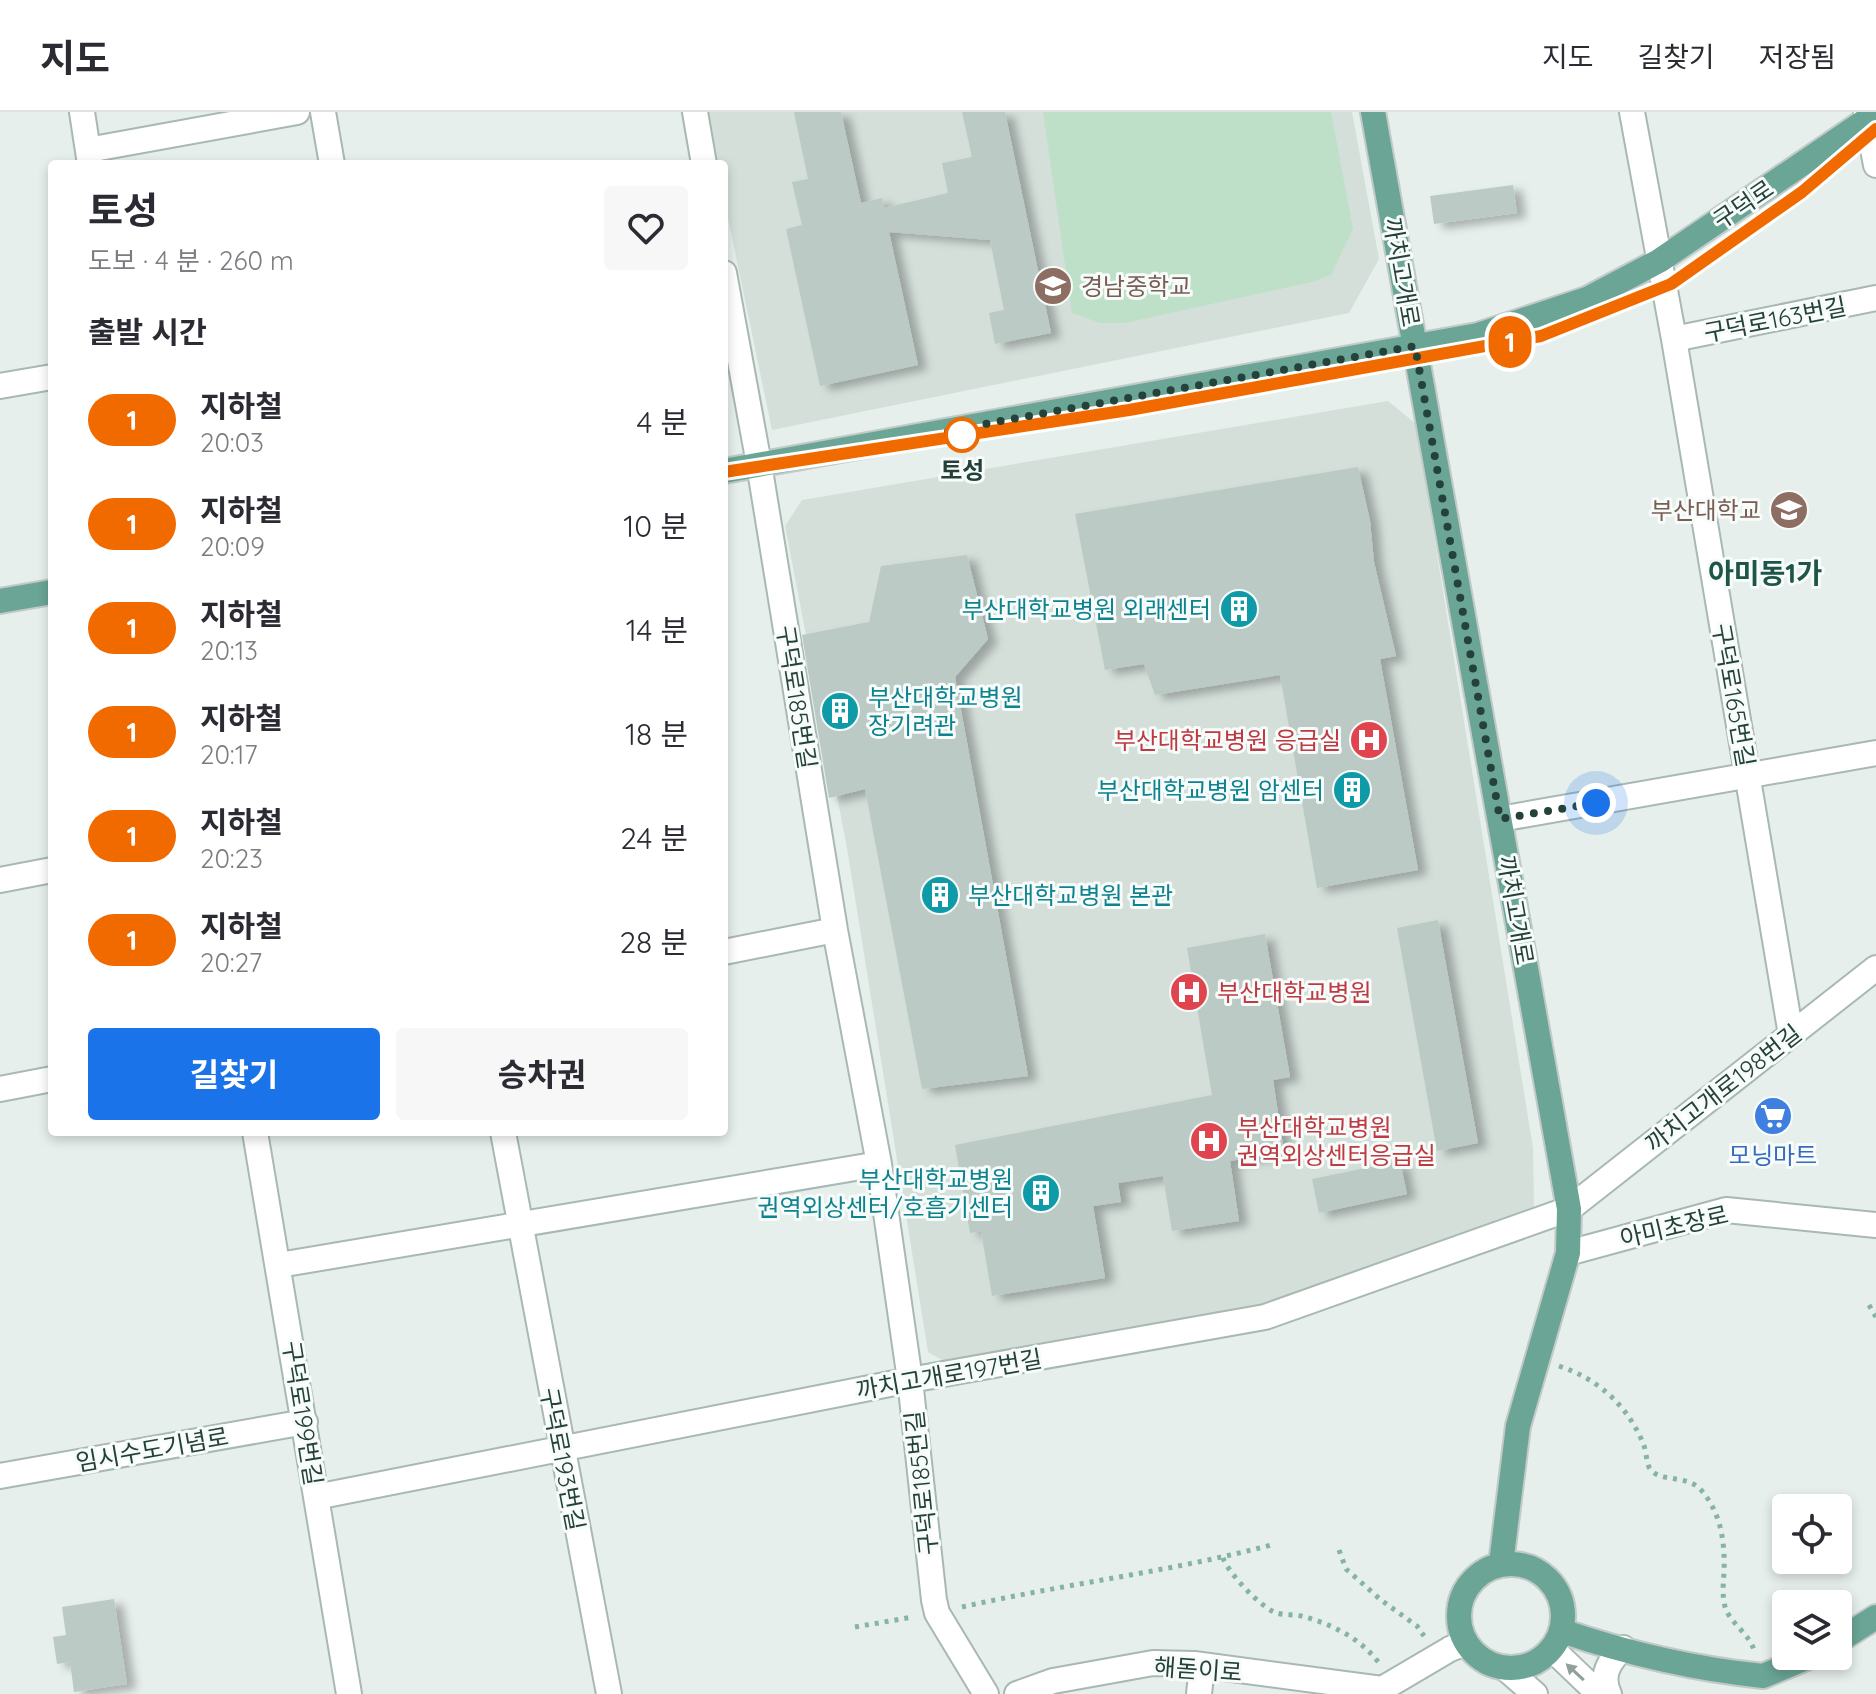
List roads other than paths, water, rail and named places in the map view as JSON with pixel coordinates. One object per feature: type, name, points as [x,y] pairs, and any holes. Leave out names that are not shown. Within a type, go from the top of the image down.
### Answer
[{"type":"main road","name":"까치고개로","points":[[1373,112],[1569,1209],[1568,1253],[1518,1426],[1501,1564]]},
{"type":"main road","name":"구덕로","points":[[728,470],[1478,335],[1587,299],[1659,261],[1869,114]]},
{"type":"main road","points":[[0,601],[48,593]]},
{"type":"main road","points":[[1501,1564],[1527,1566],[1550,1580],[1559,1595],[1564,1613],[1557,1640],[1530,1666],[1506,1669],[1483,1661],[1465,1643],[1459,1619],[1462,1594],[1472,1580],[1485,1570],[1501,1564]]},
{"type":"main road","points":[[1852,1632],[1876,1617]]},
{"type":"main road","points":[[1557,1640],[1623,1648],[1714,1670],[1763,1676],[1777,1670]]},
{"type":"street","points":[[82,112],[89,157],[297,112]]},
{"type":"street","points":[[323,112],[331,160]]},
{"type":"street","points":[[695,112],[703,160]]},
{"type":"street","points":[[1632,112],[1659,261]]},
{"type":"street","points":[[1869,114],[1876,165]]},
{"type":"street","name":"구덕로165번길","points":[[1659,261],[1791,1035]]},
{"type":"street","name":"구덕로185번길","points":[[728,295],[759,464],[835,930],[879,1164],[910,1380],[937,1613],[986,1694]]},
{"type":"street","name":"구덕로163번길","points":[[1674,339],[1876,298]]},
{"type":"street","points":[[0,386],[48,378]]},
{"type":"street","points":[[1500,819],[1876,753]]},
{"type":"street","points":[[0,880],[48,871]]},
{"type":"street","points":[[728,951],[835,930]]},
{"type":"street","name":"까치고개로198번길","points":[[1569,1209],[1876,968]]},
{"type":"street","points":[[0,1089],[48,1080]]},
{"type":"street","name":"구덕로199번길","points":[[256,1136],[349,1694]]},
{"type":"street","name":"구덕로193번길","points":[[504,1136],[609,1694]]},
{"type":"street","points":[[279,1265],[879,1164]]},
{"type":"street","name":"까치고개로197번길","points":[[316,1497],[910,1380],[1265,1317],[1569,1209]]},
{"type":"street","name":"아미초장로","points":[[1568,1253],[1726,1210],[1876,1225]]},
{"type":"street","name":"임시수도기념로","points":[[0,1476],[305,1422]]},
{"type":"street","points":[[1557,1640],[1599,1694]]},
{"type":"street","points":[[1386,1689],[1465,1643]]},
{"type":"street","points":[[1609,1694],[1605,1672],[1623,1648]]},
{"type":"street","name":"해돋이로","points":[[1017,1694],[1053,1681],[1153,1663],[1202,1666],[1386,1689]]},
{"type":"street","points":[[1199,1694],[1202,1666]]},
{"type":"street","points":[[1506,1669],[1535,1694]]},
{"type":"metro line","name":"1","points":[[728,471],[1129,410],[1541,336],[1671,284],[1802,192],[1876,129]]},
{"type":"place","name":"경남중학교","points":[[1053,286]]},
{"type":"place","name":"토성","points":[[962,435]]},
{"type":"place","name":"부산대학교","points":[[1789,510]]},
{"type":"place","name":"부산대학교병원 외래센터","points":[[1239,609]]},
{"type":"place","name":"부산대학교병원 장기려관","points":[[840,711]]},
{"type":"place","name":"부산대학교병원 응급실","points":[[1369,740]]},
{"type":"place","name":"부산대학교병원 암센터","points":[[1352,790]]},
{"type":"place","name":"부산대학교병원 본관","points":[[940,895]]},
{"type":"place","name":"부산대학교병원","points":[[1189,992]]},
{"type":"place","name":"모닝마트","points":[[1773,1116]]},
{"type":"place","name":"부산대학교병원 권역외상센터응급실","points":[[1209,1141]]},
{"type":"place","name":"부산대학교병원 권역외상센터/호흡기센터","points":[[1041,1193]]},
{"type":"district","name":"아미동1가","points":[[1765,572]]}]
